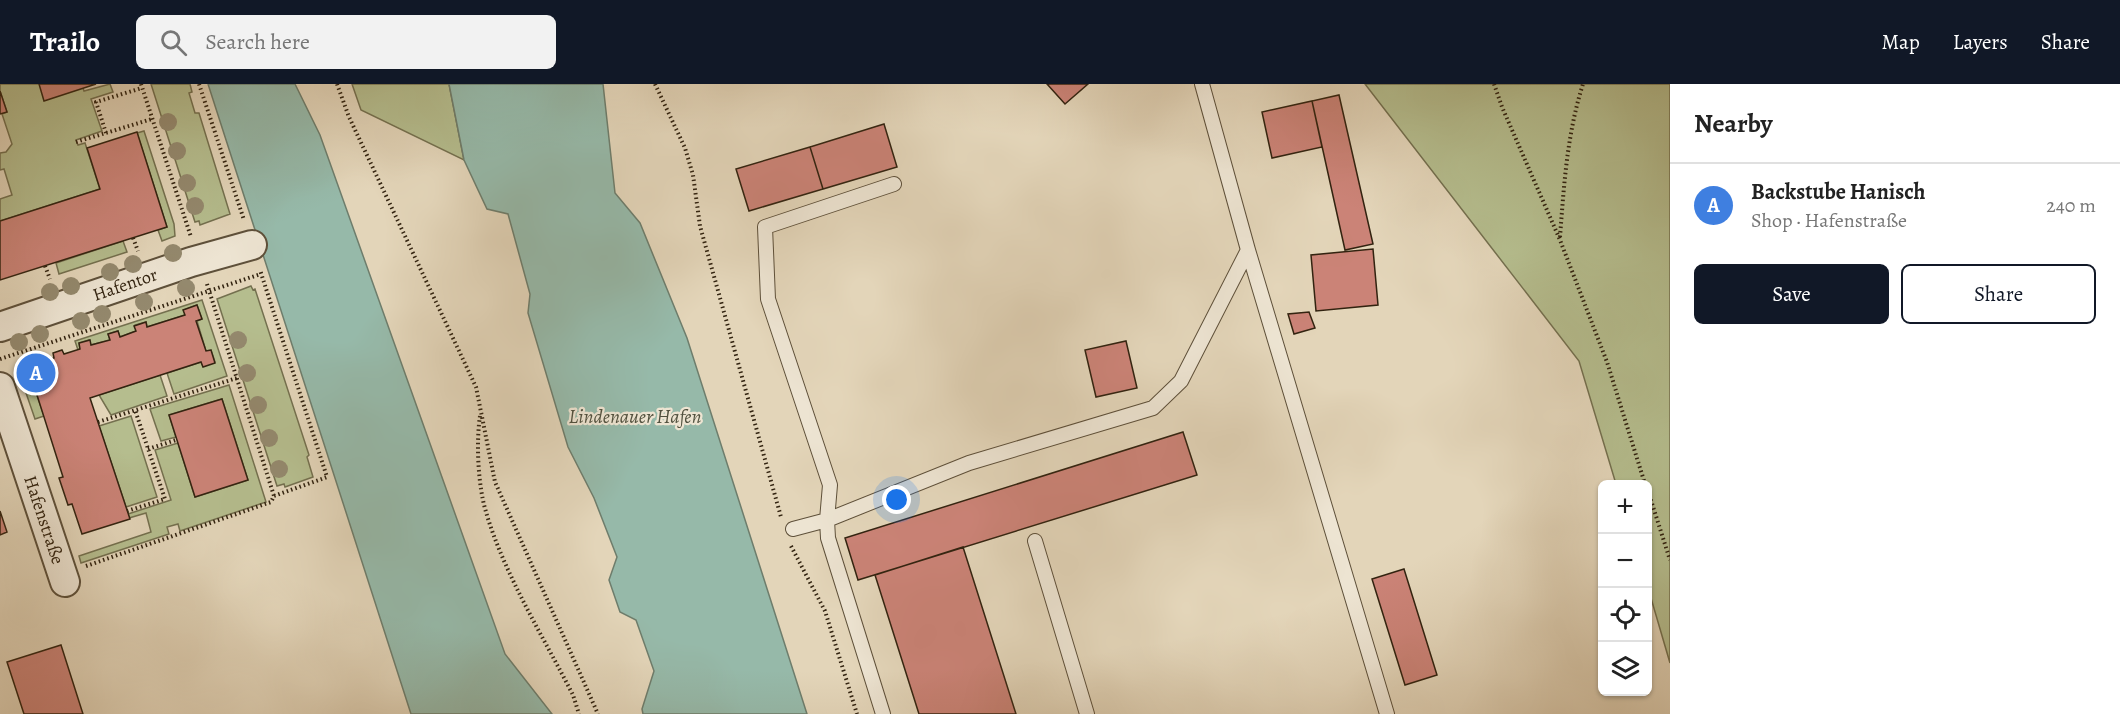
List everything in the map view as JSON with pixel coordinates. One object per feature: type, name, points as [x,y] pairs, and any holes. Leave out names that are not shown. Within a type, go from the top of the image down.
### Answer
[{"type":"street","name":"Hafentor","points":[[0,327],[199,260],[252,245]]},
{"type":"street","name":"Hafenstraße","points":[[0,387],[71,576]]},
{"type":"lane","points":[[1202,84],[1248,250],[1387,714]]},
{"type":"lane","points":[[883,714],[828,538],[830,485],[768,299],[765,227],[894,184]]},
{"type":"lane","points":[[788,530],[827,520],[969,463],[1153,408],[1182,381],[1248,250]]},
{"type":"lane","points":[[1035,542],[1087,714]]},
{"type":"path","points":[[71,576],[95,562],[271,502],[274,496],[327,477],[199,84]]},
{"type":"path","points":[[337,84],[354,128],[476,387],[495,482],[598,714]]},
{"type":"path","points":[[655,84],[686,148],[705,245],[788,530],[825,611],[857,714]]},
{"type":"path","points":[[1494,84],[1560,240],[1607,362],[1644,480]]},
{"type":"path","points":[[1560,240],[1565,164],[1571,129],[1583,84]]},
{"type":"path","points":[[105,133],[96,102],[142,86],[210,290],[274,496]]},
{"type":"path","points":[[76,142],[152,119]]},
{"type":"path","points":[[134,238],[138,251]]},
{"type":"path","points":[[45,266],[50,279]]},
{"type":"path","points":[[0,359],[261,274]]},
{"type":"path","points":[[98,422],[237,378]]},
{"type":"path","points":[[127,511],[165,499],[135,410]]},
{"type":"path","points":[[480,412],[477,442],[485,510],[508,568],[573,695],[579,714]]},
{"type":"path","points":[[148,449],[176,440]]},
{"type":"path","points":[[1652,506],[1670,560]]},
{"type":"shaded area","points":[[0,84],[39,84],[83,88],[84,91],[110,84],[113,92],[91,99],[102,131],[76,140],[78,145],[85,143],[100,189],[0,221],[0,199],[12,195],[4,169],[0,170],[0,153],[6,152],[12,144],[2,114],[7,112]]},
{"type":"shaded area","points":[[151,84],[190,84],[192,92],[189,93],[195,113],[199,113],[230,214],[200,225],[199,221],[195,222]]},
{"type":"shaded area","points":[[352,84],[449,84],[464,160],[361,110]]},
{"type":"shaded area","points":[[1365,84],[1670,84],[1670,663],[1652,602],[1652,480],[1615,480],[1579,361]]},
{"type":"shaded area","points":[[144,131],[174,224],[175,236],[162,241],[158,230],[167,227],[137,133]]},
{"type":"shaded area","points":[[123,241],[127,252],[59,274],[56,263]]},
{"type":"shaded area","points":[[251,286],[253,290],[255,289],[309,455],[307,457],[313,477],[285,487],[284,484],[277,486],[217,299]]},
{"type":"shaded area","points":[[202,300],[227,376],[174,394],[167,373],[201,362],[203,366],[215,362],[211,350],[206,351],[197,321],[202,319],[197,305],[184,310],[185,315],[147,327],[146,322],[135,325],[136,331],[120,337],[118,331],[108,334],[110,340],[91,345],[89,340],[79,343],[80,349],[78,350],[75,341]]},
{"type":"shaded area","points":[[160,375],[167,396],[111,415],[99,395]]},
{"type":"shaded area","points":[[229,385],[266,502],[180,531],[178,524],[167,527],[169,534],[81,563],[79,556],[151,532],[146,513],[129,518],[128,514],[171,500],[155,450],[178,443],[195,497],[248,480],[222,399],[169,415],[176,437],[161,441],[150,409]]},
{"type":"shaded area","points":[[34,387],[44,416],[35,419],[25,390]]},
{"type":"shaded area","points":[[131,416],[157,497],[126,507],[99,426]]},
{"type":"water","points":[[208,84],[295,84],[320,135],[505,654],[552,714],[411,714]]},
{"type":"water","name":"Lindenauer Hafen","points":[[449,84],[603,84],[615,193],[640,223],[687,338],[807,714],[643,714],[642,709],[654,671],[636,620],[620,612],[609,580],[617,557],[594,498],[568,447],[528,313],[530,294],[508,214],[487,209],[464,160]]},
{"type":"building","points":[[39,84],[96,84],[44,101]]},
{"type":"building","points":[[1047,84],[1088,84],[1065,104]]},
{"type":"building","points":[[0,91],[7,112],[0,114]]},
{"type":"building","points":[[1339,95],[1373,244],[1345,250],[1312,101]]},
{"type":"building","points":[[1312,101],[1322,147],[1272,158],[1262,112]]},
{"type":"building","points":[[884,124],[897,167],[823,189],[810,147]]},
{"type":"building","points":[[137,132],[167,227],[0,280],[0,221],[100,189],[87,148]]},
{"type":"building","points":[[810,147],[823,189],[749,211],[736,169]]},
{"type":"building","points":[[1373,249],[1378,305],[1316,311],[1311,255]]},
{"type":"building","points":[[197,305],[202,319],[196,321],[206,351],[211,350],[215,363],[203,367],[201,362],[90,398],[130,519],[82,534],[72,504],[68,505],[59,478],[63,477],[31,376],[26,377],[21,363],[35,358],[37,363],[54,358],[53,353],[62,350],[64,354],[80,349],[79,343],[90,340],[91,345],[110,340],[108,334],[118,331],[120,337],[136,331],[134,326],[146,322],[147,327],[185,315],[183,310]]},
{"type":"building","points":[[1309,312],[1315,328],[1294,334],[1288,314]]},
{"type":"building","points":[[1126,341],[1137,388],[1096,397],[1085,350]]},
{"type":"building","points":[[222,399],[248,480],[195,497],[169,415]]},
{"type":"building","points":[[1183,432],[1197,475],[858,580],[845,538]]},
{"type":"building","points":[[0,511],[7,532],[0,535]]},
{"type":"building","points":[[963,547],[1016,714],[919,714],[875,575]]},
{"type":"building","points":[[1404,569],[1437,675],[1405,685],[1372,579]]},
{"type":"building","points":[[61,645],[83,714],[24,714],[7,662]]},
{"type":"place","name":"Backstube Hanisch","points":[[36,373]]}]
